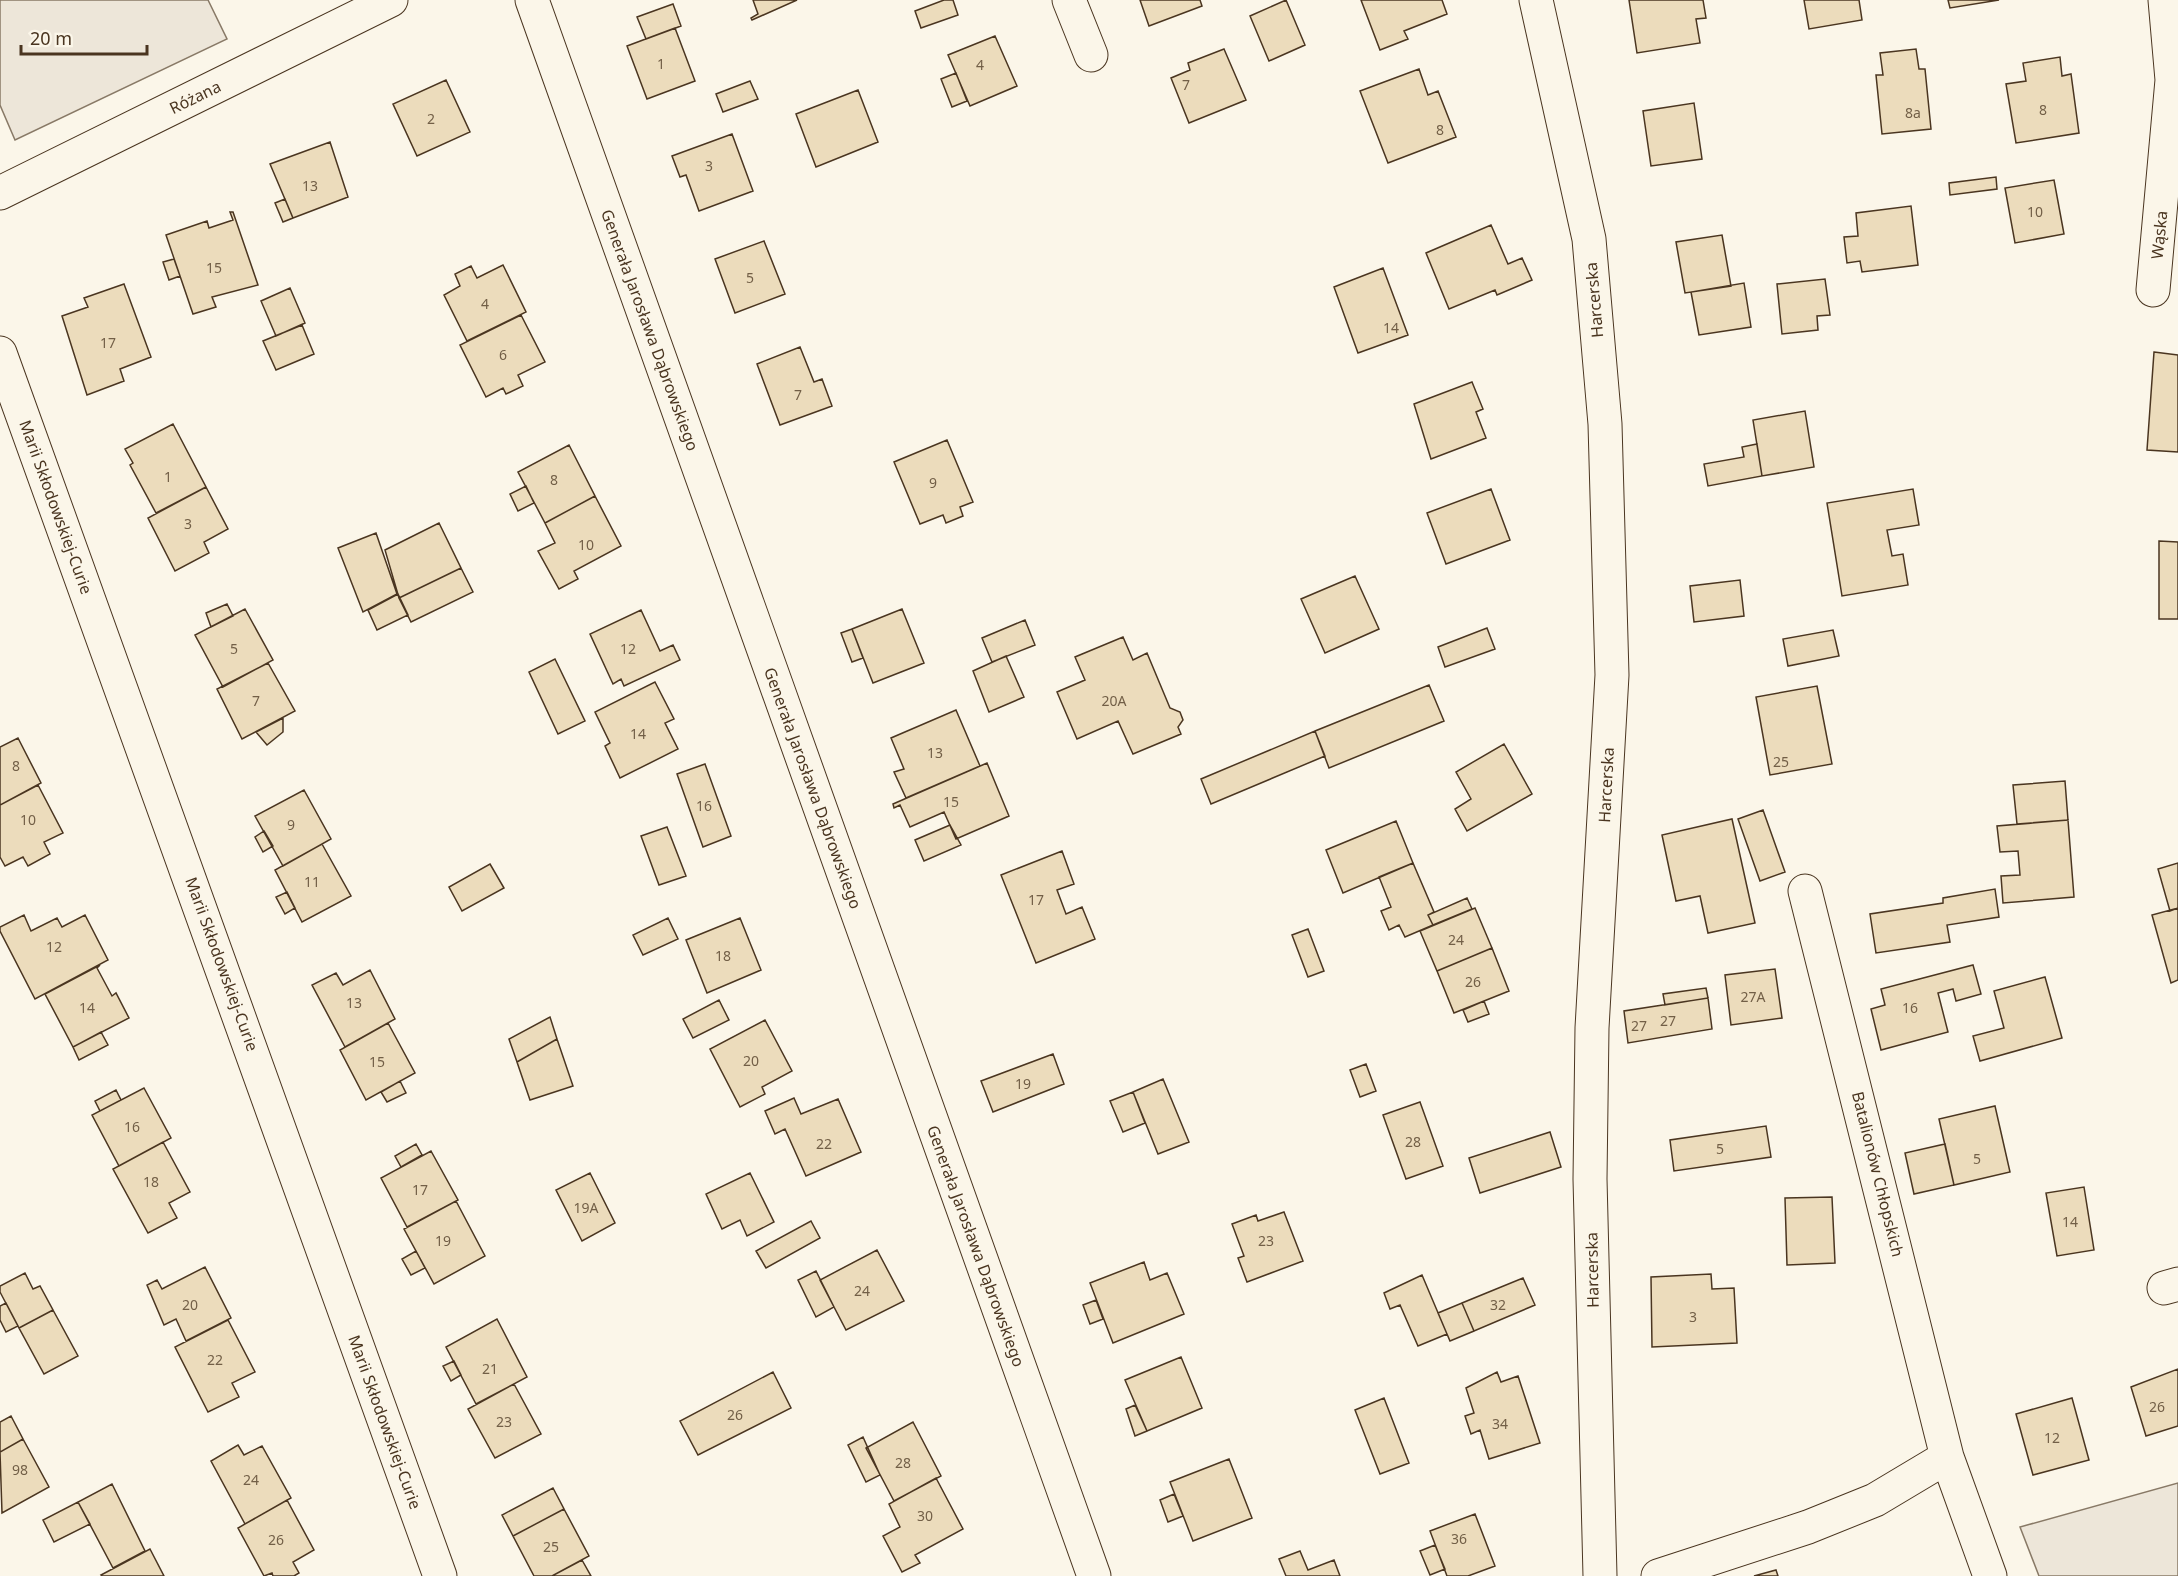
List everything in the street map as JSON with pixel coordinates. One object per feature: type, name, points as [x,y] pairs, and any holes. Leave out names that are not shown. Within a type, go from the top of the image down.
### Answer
[{"type":"street","name":"Różana","points":[[0,193],[391,0]]},
{"type":"street","name":"Generała Jarosława Dąbrowskiego","points":[[532,0],[1094,1576]]},
{"type":"street","points":[[1069,0],[1091,55]]},
{"type":"street","name":"Harcerska","points":[[1536,0],[1589,239],[1605,424],[1612,675],[1592,1028],[1590,1167],[1600,1576]]},
{"type":"street","name":"Wąska","points":[[2153,290],[2172,80],[2165,0]]},
{"type":"street","name":"Marii Skłodowskiej-Curie","points":[[0,353],[440,1576]]},
{"type":"street","name":"Batalionów Chłopskich","points":[[1805,891],[1947,1457],[1990,1576]]},
{"type":"street","points":[[1658,1576],[1808,1527],[1875,1500],[1947,1457]]},
{"type":"shaded area","points":[[0,0],[208,0],[227,39],[15,140],[0,105]]},
{"type":"shaded area","points":[[2178,1483],[2178,1576],[2039,1576],[2020,1527]]},
{"type":"building","points":[[753,0],[797,0],[752,20],[751,18],[758,14]]},
{"type":"building","points":[[944,0],[953,0],[958,15],[921,28],[915,11]]},
{"type":"building","points":[[1140,0],[1200,0],[1202,6],[1149,26]]},
{"type":"building","points":[[1286,0],[1305,45],[1269,61],[1250,16]]},
{"type":"building","points":[[1361,0],[1442,0],[1447,14],[1404,31],[1408,39],[1380,50]]},
{"type":"building","points":[[1629,0],[1703,0],[1706,18],[1696,19],[1700,43],[1637,53]]},
{"type":"building","points":[[1804,0],[1859,0],[1862,20],[1809,29]]},
{"type":"building","points":[[1948,0],[1999,0],[1950,8]]},
{"type":"building","points":[[673,4],[681,26],[646,39],[637,17]]},
{"type":"building","points":[[675,28],[695,81],[647,99],[627,46]]},
{"type":"building","points":[[995,36],[1017,86],[970,106],[948,55]]},
{"type":"building","points":[[1224,49],[1246,100],[1189,123],[1171,78],[1190,70],[1188,63]]},
{"type":"building","points":[[1916,49],[1919,69],[1925,69],[1931,129],[1882,134],[1876,75],[1883,75],[1880,53]]},
{"type":"building","points":[[2060,57],[2062,76],[2071,74],[2079,133],[2016,143],[2006,84],[2026,81],[2023,63]]},
{"type":"building","points":[[1419,69],[1428,95],[1438,91],[1456,137],[1388,163],[1360,91]]},
{"type":"building","points":[[956,73],[967,101],[952,107],[941,79]]},
{"type":"building","points":[[446,80],[470,132],[417,156],[393,104]]},
{"type":"building","points":[[750,81],[758,99],[723,112],[716,94]]},
{"type":"building","points":[[858,90],[878,142],[816,167],[796,114]]},
{"type":"building","points":[[1694,103],[1702,159],[1651,166],[1643,111]]},
{"type":"building","points":[[732,134],[753,191],[699,211],[686,175],[680,177],[672,156]]},
{"type":"building","points":[[330,142],[348,197],[293,218],[270,164]]},
{"type":"building","points":[[1996,177],[1997,189],[1950,195],[1949,183]]},
{"type":"building","points":[[2054,180],[2064,234],[2015,243],[2005,188]]},
{"type":"building","points":[[285,199],[293,218],[283,222],[275,203]]},
{"type":"building","points":[[1911,206],[1918,265],[1862,272],[1860,261],[1847,263],[1844,237],[1858,236],[1856,213]]},
{"type":"building","points":[[230,212],[233,212],[258,285],[212,297],[216,307],[193,314],[166,235],[207,221],[209,228],[233,220]]},
{"type":"building","points":[[1491,225],[1508,264],[1522,258],[1532,280],[1497,295],[1495,290],[1449,309],[1426,253]]},
{"type":"building","points":[[1722,235],[1731,286],[1685,293],[1676,242]]},
{"type":"building","points":[[764,241],[785,294],[735,313],[715,259]]},
{"type":"building","points":[[174,259],[180,276],[169,280],[163,262]]},
{"type":"building","points":[[503,265],[526,312],[467,341],[444,295],[460,286],[455,274],[471,266],[477,278]]},
{"type":"building","points":[[1383,268],[1408,335],[1358,353],[1334,287]]},
{"type":"building","points":[[1825,279],[1830,315],[1817,316],[1818,330],[1782,334],[1777,284]]},
{"type":"building","points":[[1744,283],[1751,327],[1699,335],[1691,292]]},
{"type":"building","points":[[124,284],[151,357],[120,369],[124,381],[87,395],[62,316],[88,307],[84,298]]},
{"type":"building","points":[[290,288],[305,323],[276,336],[261,301]]},
{"type":"building","points":[[521,315],[545,362],[518,375],[523,386],[506,394],[503,388],[486,397],[460,345]]},
{"type":"building","points":[[302,325],[314,354],[276,370],[263,341]]},
{"type":"building","points":[[800,347],[814,382],[822,379],[832,406],[780,425],[757,364]]},
{"type":"building","points":[[2154,352],[2178,355],[2178,452],[2147,450]]},
{"type":"building","points":[[1472,382],[1483,409],[1476,412],[1486,438],[1431,459],[1414,404]]},
{"type":"building","points":[[1805,411],[1814,467],[1762,476],[1753,420]]},
{"type":"building","points":[[173,424],[206,487],[156,513],[130,465],[133,463],[125,449]]},
{"type":"building","points":[[947,440],[973,502],[960,507],[963,516],[946,523],[943,515],[920,524],[894,462]]},
{"type":"building","points":[[1757,444],[1762,476],[1708,486],[1704,464],[1744,457],[1742,447]]},
{"type":"building","points":[[569,445],[595,496],[545,523],[518,472]]},
{"type":"building","points":[[526,486],[534,503],[518,511],[510,494]]},
{"type":"building","points":[[206,487],[228,529],[204,542],[209,553],[175,571],[148,518]]},
{"type":"building","points":[[1491,489],[1510,540],[1446,564],[1427,513]]},
{"type":"building","points":[[1913,489],[1919,525],[1887,530],[1892,556],[1903,554],[1908,585],[1842,596],[1827,503]]},
{"type":"building","points":[[595,496],[621,546],[574,571],[578,579],[559,589],[538,551],[555,543],[545,523]]},
{"type":"building","points":[[439,523],[461,568],[399,598],[385,550]]},
{"type":"building","points":[[376,533],[397,594],[363,612],[338,548]]},
{"type":"building","points":[[2159,541],[2178,542],[2178,619],[2159,619]]},
{"type":"building","points":[[461,568],[473,592],[411,622],[399,598]]},
{"type":"building","points":[[1355,576],[1379,629],[1325,653],[1301,599]]},
{"type":"building","points":[[1740,580],[1744,616],[1694,622],[1690,586]]},
{"type":"building","points":[[398,594],[408,615],[377,630],[368,610]]},
{"type":"building","points":[[227,604],[233,616],[211,627],[206,613]]},
{"type":"building","points":[[245,609],[273,660],[223,687],[195,635]]},
{"type":"building","points":[[902,609],[924,663],[873,683],[852,629]]},
{"type":"building","points":[[641,610],[660,651],[673,645],[680,660],[624,686],[621,679],[613,684],[590,634]]},
{"type":"building","points":[[1025,620],[1035,645],[992,662],[982,638]]},
{"type":"building","points":[[1487,628],[1495,649],[1445,667],[1438,647]]},
{"type":"building","points":[[852,629],[863,658],[852,662],[841,633]]},
{"type":"building","points":[[1833,630],[1839,656],[1788,666],[1783,639]]},
{"type":"building","points":[[1123,637],[1133,660],[1147,653],[1170,708],[1180,712],[1183,720],[1178,727],[1181,734],[1133,754],[1118,721],[1077,739],[1057,692],[1085,680],[1075,657]]},
{"type":"building","points":[[1006,656],[1024,697],[989,712],[973,671]]},
{"type":"building","points":[[555,659],[585,721],[558,734],[529,672]]},
{"type":"building","points":[[268,663],[295,711],[242,739],[217,689]]},
{"type":"building","points":[[655,682],[674,719],[665,723],[678,749],[620,778],[605,746],[610,743],[595,712]]},
{"type":"building","points":[[1429,685],[1444,721],[1329,768],[1315,731]]},
{"type":"building","points":[[1817,686],[1832,764],[1770,775],[1756,697]]},
{"type":"building","points":[[956,710],[980,766],[906,798],[894,772],[904,769],[891,738]]},
{"type":"building","points":[[283,718],[283,732],[267,745],[256,732]]},
{"type":"building","points":[[1315,731],[1325,756],[1211,804],[1201,779]]},
{"type":"building","points":[[18,738],[41,783],[0,805],[0,747]]},
{"type":"building","points":[[1504,744],[1532,794],[1467,831],[1455,809],[1471,799],[1456,772]]},
{"type":"building","points":[[987,763],[1009,816],[956,839],[944,812],[910,827],[900,805],[894,808],[893,804]]},
{"type":"building","points":[[705,764],[731,836],[703,847],[677,774]]},
{"type":"building","points":[[2065,781],[2068,820],[2017,824],[2013,785]]},
{"type":"building","points":[[38,785],[63,833],[44,842],[50,854],[28,866],[23,857],[5,866],[0,857],[0,805]]},
{"type":"building","points":[[304,790],[331,839],[283,866],[255,816]]},
{"type":"building","points":[[1763,810],[1785,872],[1760,881],[1738,819]]},
{"type":"building","points":[[1732,819],[1755,923],[1708,933],[1700,896],[1676,901],[1662,835]]},
{"type":"building","points":[[2068,820],[2074,897],[2003,903],[2001,876],[2020,875],[2018,851],[2000,852],[1997,826]]},
{"type":"building","points":[[1396,821],[1413,863],[1343,893],[1326,850]]},
{"type":"building","points":[[950,825],[961,845],[924,861],[915,840]]},
{"type":"building","points":[[667,827],[686,876],[659,885],[641,836]]},
{"type":"building","points":[[264,831],[273,846],[263,852],[255,837]]},
{"type":"building","points":[[322,844],[351,896],[302,922],[275,870]]},
{"type":"building","points":[[1062,851],[1074,884],[1057,890],[1066,914],[1082,907],[1095,939],[1036,963],[1001,875]]},
{"type":"building","points":[[1413,863],[1434,912],[1428,915],[1433,925],[1405,937],[1399,925],[1389,930],[1381,911],[1391,907],[1379,877]]},
{"type":"building","points":[[2178,863],[2178,908],[2170,911],[2158,869]]},
{"type":"building","points":[[490,864],[504,888],[462,911],[449,887]]},
{"type":"building","points":[[1995,889],[1999,917],[1947,925],[1950,942],[1876,953],[1870,914],[1943,903],[1943,898]]},
{"type":"building","points":[[287,892],[295,908],[285,914],[276,897]]},
{"type":"building","points":[[1467,898],[1472,909],[1433,925],[1428,915]]},
{"type":"building","points":[[1475,908],[1492,948],[1437,971],[1420,931]]},
{"type":"building","points":[[2178,908],[2178,980],[2171,983],[2152,915]]},
{"type":"building","points":[[24,915],[31,931],[57,918],[62,927],[85,915],[108,960],[35,999],[0,931],[0,927]]},
{"type":"building","points":[[668,918],[678,939],[643,955],[633,935]]},
{"type":"building","points":[[740,918],[761,970],[707,993],[686,940]]},
{"type":"building","points":[[1308,929],[1324,971],[1308,977],[1292,935]]},
{"type":"building","points":[[1492,948],[1509,991],[1454,1013],[1437,971]]},
{"type":"building","points":[[100,965],[97,968],[112,996],[116,993],[129,1018],[73,1047],[45,994]]},
{"type":"building","points":[[1973,965],[1981,994],[1956,1001],[1953,989],[1938,993],[1948,1032],[1881,1050],[1871,1009],[1885,1005],[1881,989]]},
{"type":"building","points":[[1775,969],[1782,1018],[1731,1025],[1725,975]]},
{"type":"building","points":[[370,970],[395,1019],[345,1047],[312,985],[336,973],[343,985]]},
{"type":"building","points":[[2045,977],[2062,1038],[1980,1061],[1973,1036],[2004,1028],[1994,991]]},
{"type":"building","points":[[1706,988],[1708,998],[1665,1005],[1663,994]]},
{"type":"building","points":[[1708,998],[1712,1029],[1628,1043],[1624,1011]]},
{"type":"building","points":[[719,1000],[729,1020],[693,1038],[683,1019]]},
{"type":"building","points":[[1484,1001],[1489,1014],[1468,1022],[1463,1010]]},
{"type":"building","points":[[550,1017],[557,1039],[517,1062],[509,1039]]},
{"type":"building","points":[[765,1020],[792,1071],[762,1087],[765,1094],[740,1107],[710,1049]]},
{"type":"building","points":[[388,1023],[415,1073],[366,1100],[340,1050]]},
{"type":"building","points":[[101,1032],[108,1045],[79,1060],[73,1047]]},
{"type":"building","points":[[557,1039],[573,1086],[530,1100],[517,1062]]},
{"type":"building","points":[[1053,1054],[1064,1084],[993,1112],[981,1081]]},
{"type":"building","points":[[1366,1064],[1376,1091],[1360,1097],[1350,1070]]},
{"type":"building","points":[[1163,1079],[1189,1142],[1158,1154],[1133,1092]]},
{"type":"building","points":[[400,1081],[406,1093],[387,1102],[381,1092]]},
{"type":"building","points":[[144,1088],[171,1138],[119,1166],[92,1115]]},
{"type":"building","points":[[116,1090],[121,1100],[100,1111],[95,1101]]},
{"type":"building","points":[[1133,1092],[1145,1123],[1123,1132],[1110,1101]]},
{"type":"building","points":[[794,1098],[801,1114],[838,1099],[861,1152],[806,1176],[785,1129],[775,1134],[765,1111]]},
{"type":"building","points":[[1420,1102],[1443,1166],[1406,1179],[1383,1115]]},
{"type":"building","points":[[1995,1106],[2010,1172],[1954,1185],[1939,1119]]},
{"type":"building","points":[[1766,1126],[1771,1157],[1674,1171],[1670,1140]]},
{"type":"building","points":[[1550,1132],[1561,1167],[1480,1193],[1469,1158]]},
{"type":"building","points":[[163,1142],[190,1192],[169,1203],[177,1218],[148,1233],[113,1169]]},
{"type":"building","points":[[416,1144],[422,1155],[401,1167],[395,1156]]},
{"type":"building","points":[[1945,1144],[1954,1185],[1914,1194],[1905,1153]]},
{"type":"building","points":[[431,1151],[458,1200],[407,1227],[381,1178]]},
{"type":"building","points":[[590,1173],[615,1223],[582,1241],[556,1190]]},
{"type":"building","points":[[750,1173],[774,1222],[747,1236],[740,1220],[722,1229],[706,1194]]},
{"type":"building","points":[[2084,1187],[2094,1250],[2057,1256],[2046,1193]]},
{"type":"building","points":[[1832,1197],[1835,1263],[1787,1265],[1785,1198]]},
{"type":"building","points":[[456,1201],[485,1256],[434,1284],[404,1229]]},
{"type":"building","points":[[1284,1212],[1303,1261],[1247,1282],[1238,1258],[1244,1256],[1232,1224],[1256,1215],[1258,1221]]},
{"type":"building","points":[[811,1221],[820,1238],[766,1268],[756,1251]]},
{"type":"building","points":[[877,1250],[904,1301],[846,1330],[820,1280]]},
{"type":"building","points":[[416,1251],[425,1268],[411,1275],[402,1259]]},
{"type":"building","points":[[1144,1262],[1150,1280],[1167,1273],[1184,1314],[1113,1343],[1090,1283]]},
{"type":"building","points":[[205,1267],[231,1318],[186,1341],[176,1319],[164,1325],[147,1285],[157,1280],[162,1289]]},
{"type":"building","points":[[816,1271],[834,1307],[816,1317],[798,1280]]},
{"type":"building","points":[[25,1273],[33,1289],[40,1286],[53,1310],[19,1328],[0,1292],[0,1286]]},
{"type":"building","points":[[1711,1274],[1712,1289],[1734,1288],[1737,1343],[1652,1347],[1651,1277]]},
{"type":"building","points":[[1422,1275],[1447,1334],[1418,1346],[1400,1305],[1390,1309],[1384,1293]]},
{"type":"building","points":[[1523,1278],[1535,1305],[1474,1331],[1462,1303]]},
{"type":"building","points":[[1096,1300],[1103,1319],[1090,1324],[1083,1305]]},
{"type":"building","points":[[6,1303],[18,1326],[6,1332],[0,1320],[0,1306]]},
{"type":"building","points":[[1462,1303],[1474,1331],[1450,1341],[1438,1313]]},
{"type":"building","points":[[53,1310],[78,1356],[44,1374],[19,1328]]},
{"type":"building","points":[[497,1319],[527,1377],[476,1404],[446,1347]]},
{"type":"building","points":[[228,1320],[255,1372],[232,1383],[239,1397],[208,1412],[175,1347]]},
{"type":"building","points":[[1181,1357],[1202,1408],[1147,1431],[1125,1380]]},
{"type":"building","points":[[454,1361],[461,1375],[451,1381],[443,1366]]},
{"type":"building","points":[[2178,1369],[2178,1426],[2146,1436],[2131,1387]]},
{"type":"building","points":[[773,1372],[791,1408],[698,1455],[680,1421]]},
{"type":"building","points":[[1497,1372],[1501,1382],[1518,1376],[1540,1443],[1489,1459],[1480,1430],[1471,1434],[1465,1416],[1474,1413],[1466,1388]]},
{"type":"building","points":[[514,1384],[541,1434],[495,1458],[468,1409]]},
{"type":"building","points":[[1384,1398],[1409,1463],[1380,1474],[1355,1410]]},
{"type":"building","points":[[2072,1398],[2089,1460],[2033,1475],[2016,1414]]},
{"type":"building","points":[[1135,1405],[1147,1431],[1135,1436],[1126,1409]]},
{"type":"building","points":[[11,1416],[23,1439],[0,1452],[0,1422]]},
{"type":"building","points":[[913,1422],[941,1476],[894,1501],[866,1448]]},
{"type":"building","points":[[863,1437],[880,1475],[866,1482],[848,1445]]},
{"type":"building","points":[[23,1439],[49,1487],[2,1513],[0,1452]]},
{"type":"building","points":[[238,1445],[244,1455],[262,1446],[291,1498],[245,1524],[211,1461]]},
{"type":"building","points":[[1229,1459],[1252,1518],[1193,1541],[1170,1482]]},
{"type":"building","points":[[936,1478],[963,1529],[915,1555],[920,1563],[902,1572],[883,1536],[900,1527],[889,1504]]},
{"type":"building","points":[[112,1484],[145,1551],[113,1568],[78,1502]]},
{"type":"building","points":[[553,1488],[564,1509],[513,1536],[502,1515]]},
{"type":"building","points":[[1174,1494],[1183,1516],[1168,1522],[1160,1500]]},
{"type":"building","points":[[287,1500],[314,1550],[293,1562],[299,1573],[294,1576],[273,1576],[272,1573],[264,1576],[238,1528]]},
{"type":"building","points":[[78,1502],[90,1524],[54,1542],[43,1520]]},
{"type":"building","points":[[564,1509],[589,1556],[552,1576],[534,1576],[513,1536]]},
{"type":"building","points":[[1475,1514],[1495,1566],[1468,1576],[1447,1576],[1430,1531]]},
{"type":"building","points":[[1435,1545],[1445,1569],[1430,1575],[1420,1551]]},
{"type":"building","points":[[150,1549],[164,1576],[101,1575]]},
{"type":"building","points":[[1300,1551],[1308,1570],[1334,1560],[1340,1576],[1286,1576],[1279,1559]]},
{"type":"building","points":[[582,1560],[591,1576],[552,1576]]},
{"type":"building","points":[[1776,1570],[1778,1576],[1754,1576]]}]
